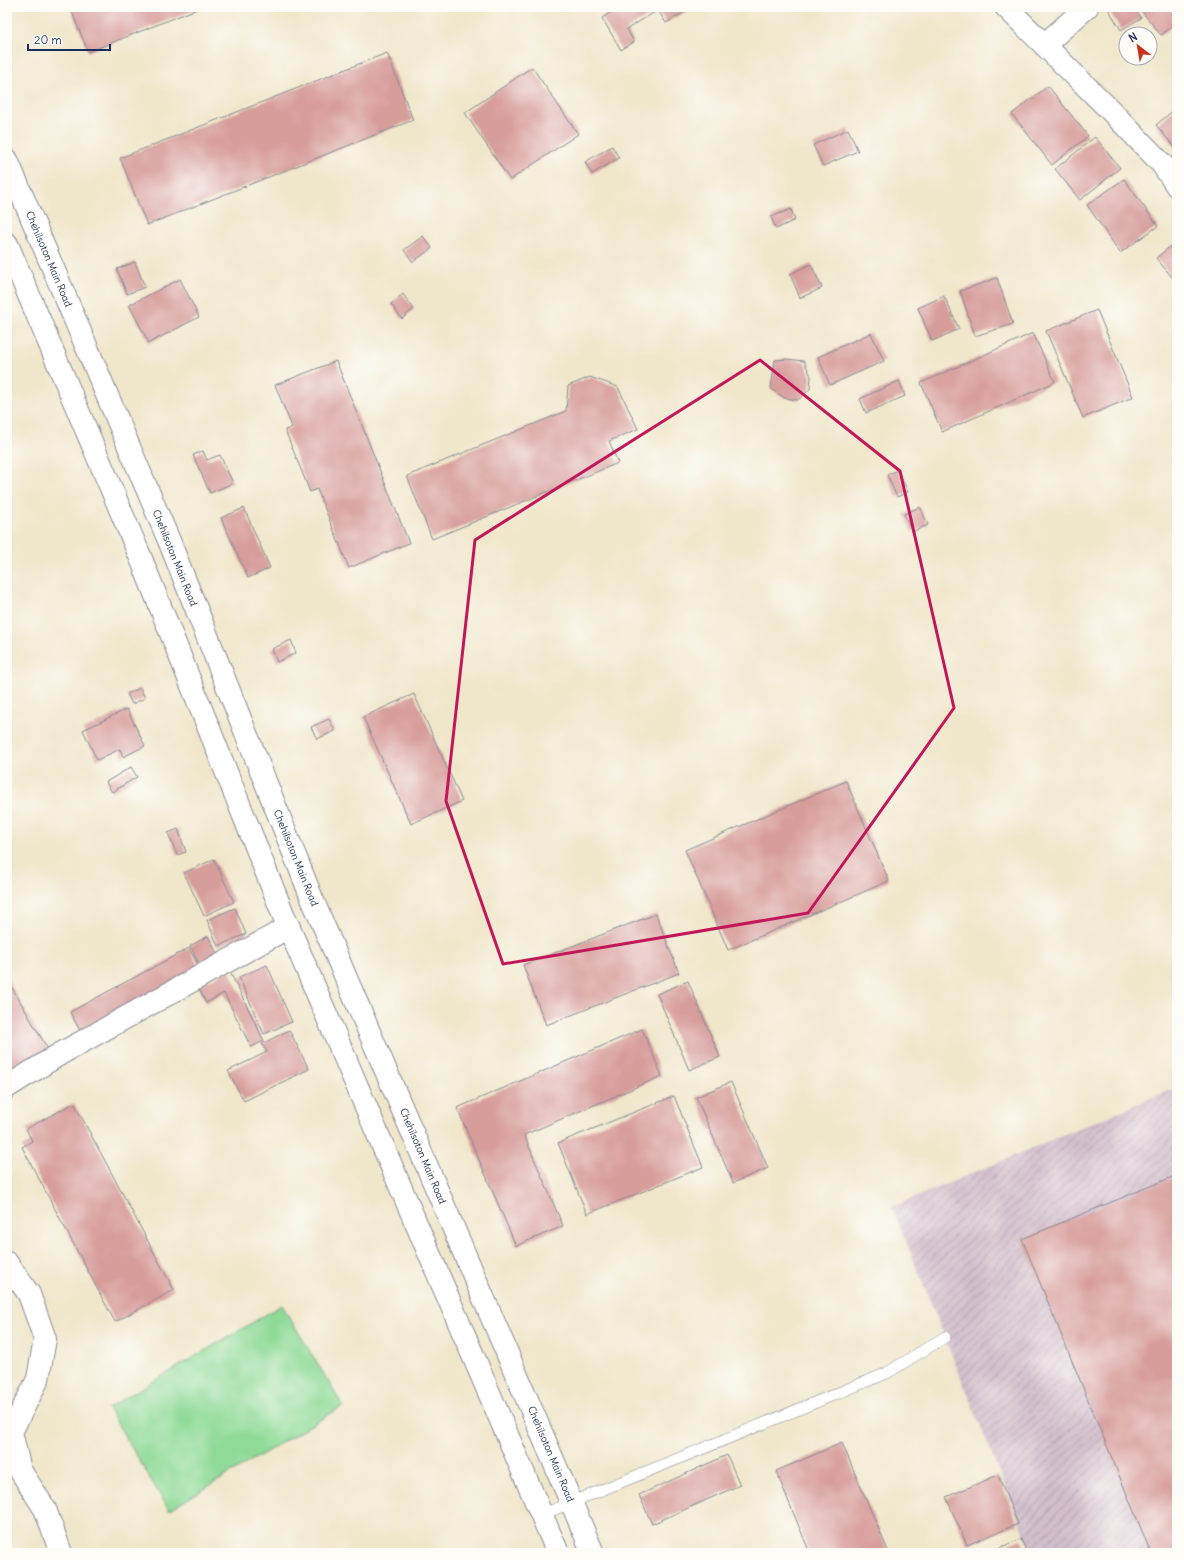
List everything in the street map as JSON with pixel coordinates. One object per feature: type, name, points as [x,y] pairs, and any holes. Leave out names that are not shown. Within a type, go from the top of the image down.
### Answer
[{"type":"main road","points":[[1006,7],[1162,164],[1177,186]]},
{"type":"main road","points":[[1044,44],[1087,7]]},
{"type":"main road","name":"Chehilsoton Main Road","points":[[7,160],[170,543],[313,901],[593,1553]]},
{"type":"main road","points":[[7,244],[140,556],[289,927],[558,1553]]},
{"type":"main road","points":[[7,1087],[60,1054],[289,927]]},
{"type":"main road","points":[[7,1264],[29,1294],[45,1339],[38,1379],[10,1432],[20,1470],[45,1509],[61,1553]]},
{"type":"lane","points":[[541,1515],[887,1373],[945,1337]]},
{"type":"highlighted area","points":[[760,360],[900,471],[954,708],[808,913],[503,964],[446,801],[475,540]]},
{"type":"shaded area","points":[[1177,1087],[1177,1553],[1032,1553],[892,1207]]},
{"type":"green space","points":[[282,1305],[343,1406],[169,1510],[108,1408]]},
{"type":"building","points":[[70,7],[202,7],[88,52]]},
{"type":"building","points":[[619,7],[692,8],[666,23],[658,10],[627,29],[634,42],[621,50],[602,18]]},
{"type":"building","points":[[1107,7],[1134,7],[1141,18],[1128,26],[1119,26]]},
{"type":"building","points":[[1138,7],[1177,7],[1177,23],[1161,35],[1158,31],[1158,26],[1154,26]]},
{"type":"building","points":[[387,53],[413,120],[147,225],[120,158]]},
{"type":"building","points":[[532,67],[578,134],[510,180],[465,113]]},
{"type":"building","points":[[1048,86],[1088,136],[1052,165],[1012,114]]},
{"type":"building","points":[[1176,108],[1177,109],[1177,150],[1156,125]]},
{"type":"building","points":[[848,129],[858,151],[823,166],[813,145]]},
{"type":"building","points":[[1095,137],[1120,168],[1080,200],[1055,169]]},
{"type":"building","points":[[612,146],[619,158],[592,174],[585,162]]},
{"type":"building","points":[[1124,179],[1158,226],[1120,253],[1087,205]]},
{"type":"building","points":[[791,209],[795,220],[776,229],[771,217]]},
{"type":"building","points":[[423,236],[432,248],[413,262],[404,250]]},
{"type":"building","points":[[1177,241],[1177,283],[1156,258]]},
{"type":"building","points":[[135,262],[145,287],[127,294],[117,269]]},
{"type":"building","points":[[811,264],[822,288],[800,298],[790,274]]},
{"type":"building","points":[[997,278],[1013,324],[975,336],[960,291]]},
{"type":"building","points":[[180,279],[199,317],[149,343],[129,305]]},
{"type":"building","points":[[403,294],[414,309],[402,319],[391,304]]},
{"type":"building","points":[[944,296],[959,329],[932,341],[918,308]]},
{"type":"building","points":[[1097,310],[1133,397],[1083,418],[1046,331]]},
{"type":"building","points":[[871,333],[884,361],[830,385],[818,357]]},
{"type":"building","points":[[1033,333],[1055,382],[942,432],[921,383]]},
{"type":"building","points":[[787,359],[804,361],[811,376],[810,389],[798,400],[785,398],[771,389],[775,360]]},
{"type":"building","points":[[336,361],[409,543],[349,568],[317,489],[310,492],[285,430],[292,427],[275,385]]},
{"type":"building","points":[[590,377],[618,387],[638,429],[609,441],[618,463],[432,539],[407,476],[566,411],[568,386]]},
{"type":"building","points":[[899,381],[905,396],[866,413],[860,399]]},
{"type":"building","points":[[203,451],[207,460],[220,455],[233,483],[210,493],[193,455]]},
{"type":"building","points":[[898,470],[908,492],[897,497],[887,475]]},
{"type":"building","points":[[920,507],[928,525],[912,532],[904,514]]},
{"type":"building","points":[[244,508],[270,568],[248,578],[221,518]]},
{"type":"building","points":[[291,640],[296,653],[277,662],[272,649]]},
{"type":"building","points":[[140,688],[145,698],[132,704],[127,694]]},
{"type":"building","points":[[414,694],[462,801],[411,824],[363,717]]},
{"type":"building","points":[[127,709],[145,746],[123,757],[120,749],[97,760],[83,730]]},
{"type":"building","points":[[329,719],[335,731],[317,739],[311,727]]},
{"type":"building","points":[[131,767],[137,777],[112,792],[106,782]]},
{"type":"building","points":[[846,781],[889,881],[728,950],[685,850]]},
{"type":"building","points":[[178,829],[186,852],[177,855],[168,833]]},
{"type":"building","points":[[214,859],[234,902],[204,916],[184,873]]},
{"type":"building","points":[[235,908],[246,934],[218,946],[207,920]]},
{"type":"building","points":[[656,914],[679,973],[546,1025],[523,965]]},
{"type":"building","points":[[208,936],[221,961],[203,971],[190,946]]},
{"type":"building","points":[[189,948],[202,973],[83,1036],[70,1012]]},
{"type":"building","points":[[267,965],[292,1022],[264,1034],[239,977]]},
{"type":"building","points":[[229,970],[264,1041],[251,1047],[224,993],[206,1003],[198,986]]},
{"type":"building","points":[[7,979],[49,1051],[7,1076]]},
{"type":"building","points":[[688,981],[720,1057],[689,1070],[657,994]]},
{"type":"building","points":[[642,1029],[662,1076],[524,1135],[563,1226],[516,1246],[457,1108]]},
{"type":"building","points":[[289,1030],[309,1069],[244,1101],[228,1071],[267,1052],[262,1044]]},
{"type":"building","points":[[731,1082],[768,1168],[733,1183],[696,1097]]},
{"type":"building","points":[[674,1096],[703,1167],[587,1214],[558,1143]]},
{"type":"building","points":[[74,1103],[174,1290],[115,1322],[22,1147],[32,1141],[26,1129]]},
{"type":"building","points":[[1177,1175],[1177,1553],[1151,1553],[1022,1239]]},
{"type":"building","points":[[842,1443],[889,1553],[810,1553],[776,1471]]},
{"type":"building","points":[[727,1455],[740,1485],[652,1524],[639,1495]]},
{"type":"building","points":[[998,1475],[1018,1524],[967,1545],[946,1497]]},
{"type":"building","points":[[1021,1539],[1027,1553],[986,1553]]}]
